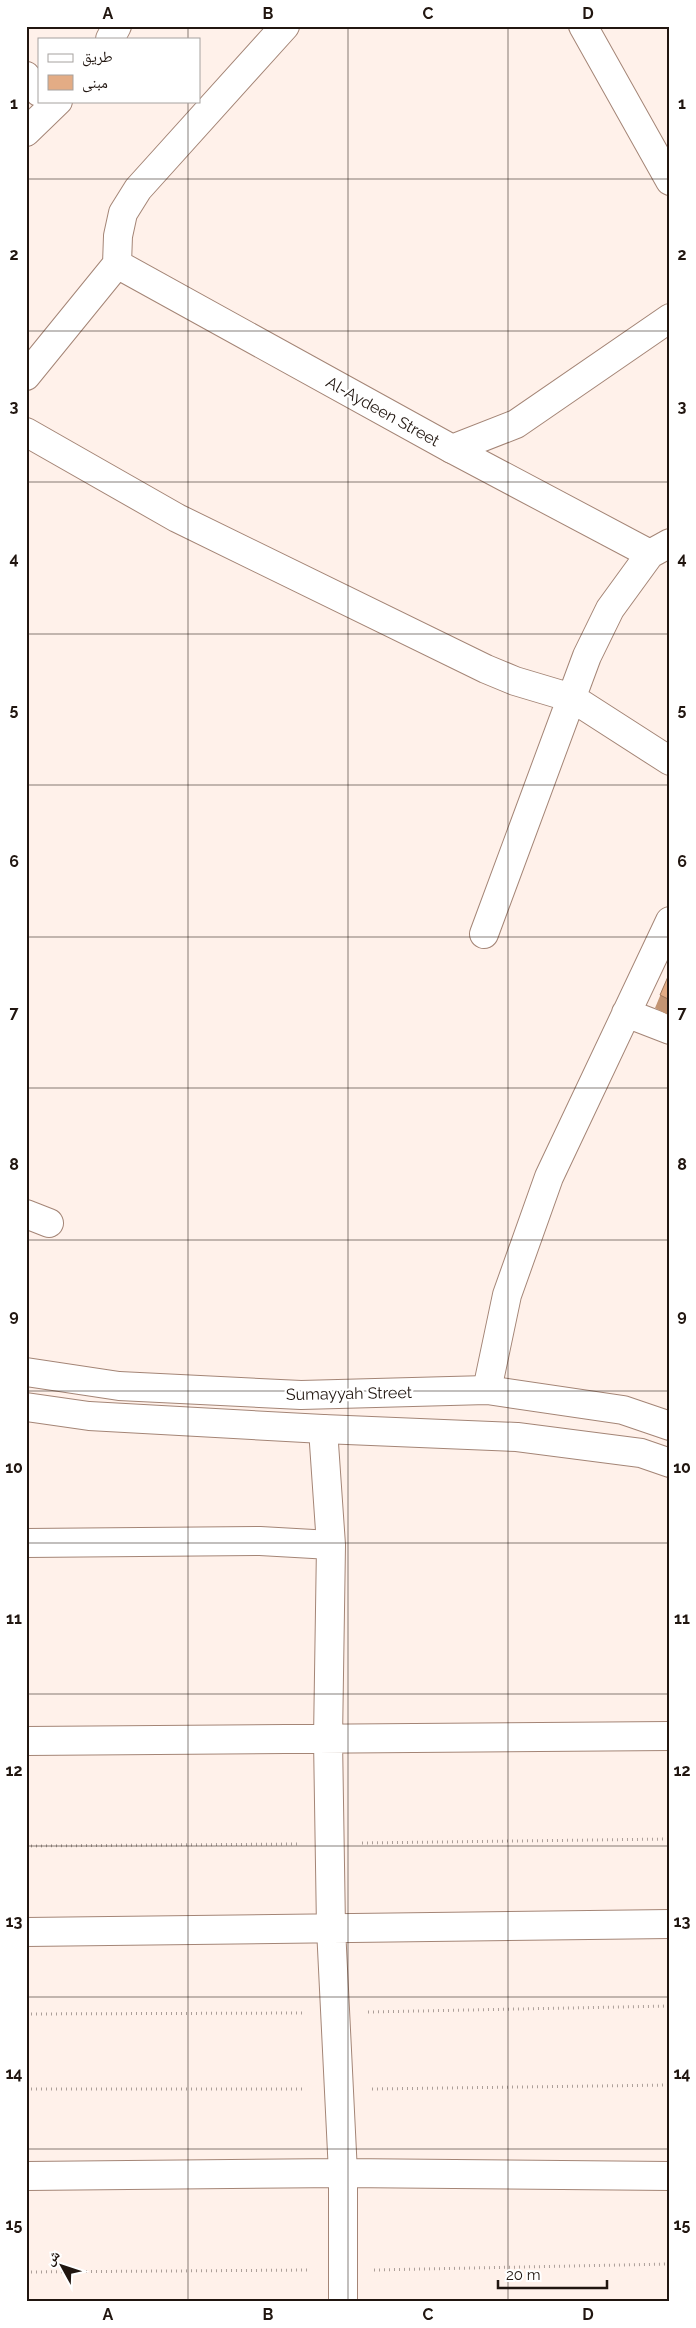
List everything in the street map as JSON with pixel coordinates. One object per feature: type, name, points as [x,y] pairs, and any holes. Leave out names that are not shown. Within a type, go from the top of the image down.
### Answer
[{"type":"street","points":[[111,38],[117,26]]},
{"type":"street","points":[[26,376],[117,264],[118,236],[123,213],[138,189],[285,26]]},
{"type":"street","points":[[583,26],[670,181]]},
{"type":"street","points":[[26,76],[38,89]]},
{"type":"street","points":[[26,132],[48,102]]},
{"type":"street","name":"Al-Aydeen Street","points":[[117,264],[452,449],[516,424],[670,318]]},
{"type":"street","points":[[26,432],[177,518],[468,660],[515,681],[572,698],[670,761]]},
{"type":"street","points":[[452,449],[660,548],[610,609],[587,656],[484,934]]},
{"type":"street","points":[[487,1390],[507,1295],[549,1177],[670,921]]},
{"type":"street","points":[[626,1013],[670,1030]]},
{"type":"street","name":"Sumayyah Street","points":[[26,1372],[118,1386],[301,1395],[487,1390],[623,1410],[670,1426]]},
{"type":"street","name":"Sumayyah Street","points":[[26,1407],[89,1416],[323,1429],[517,1437],[642,1453],[670,1463]]},
{"type":"street","points":[[323,1429],[330,1545],[328,1740],[331,1928],[343,2173],[342,2302]]},
{"type":"street","points":[[26,1543],[260,1541],[330,1545]]},
{"type":"street","points":[[26,1741],[670,1736]]},
{"type":"street","points":[[26,1932],[670,1924]]},
{"type":"street","points":[[26,2176],[343,2173],[670,2176]]},
{"type":"path","points":[[26,2272],[343,2270],[670,2264]]},
{"type":"building","points":[[670,972],[670,1000],[660,995]]}]
